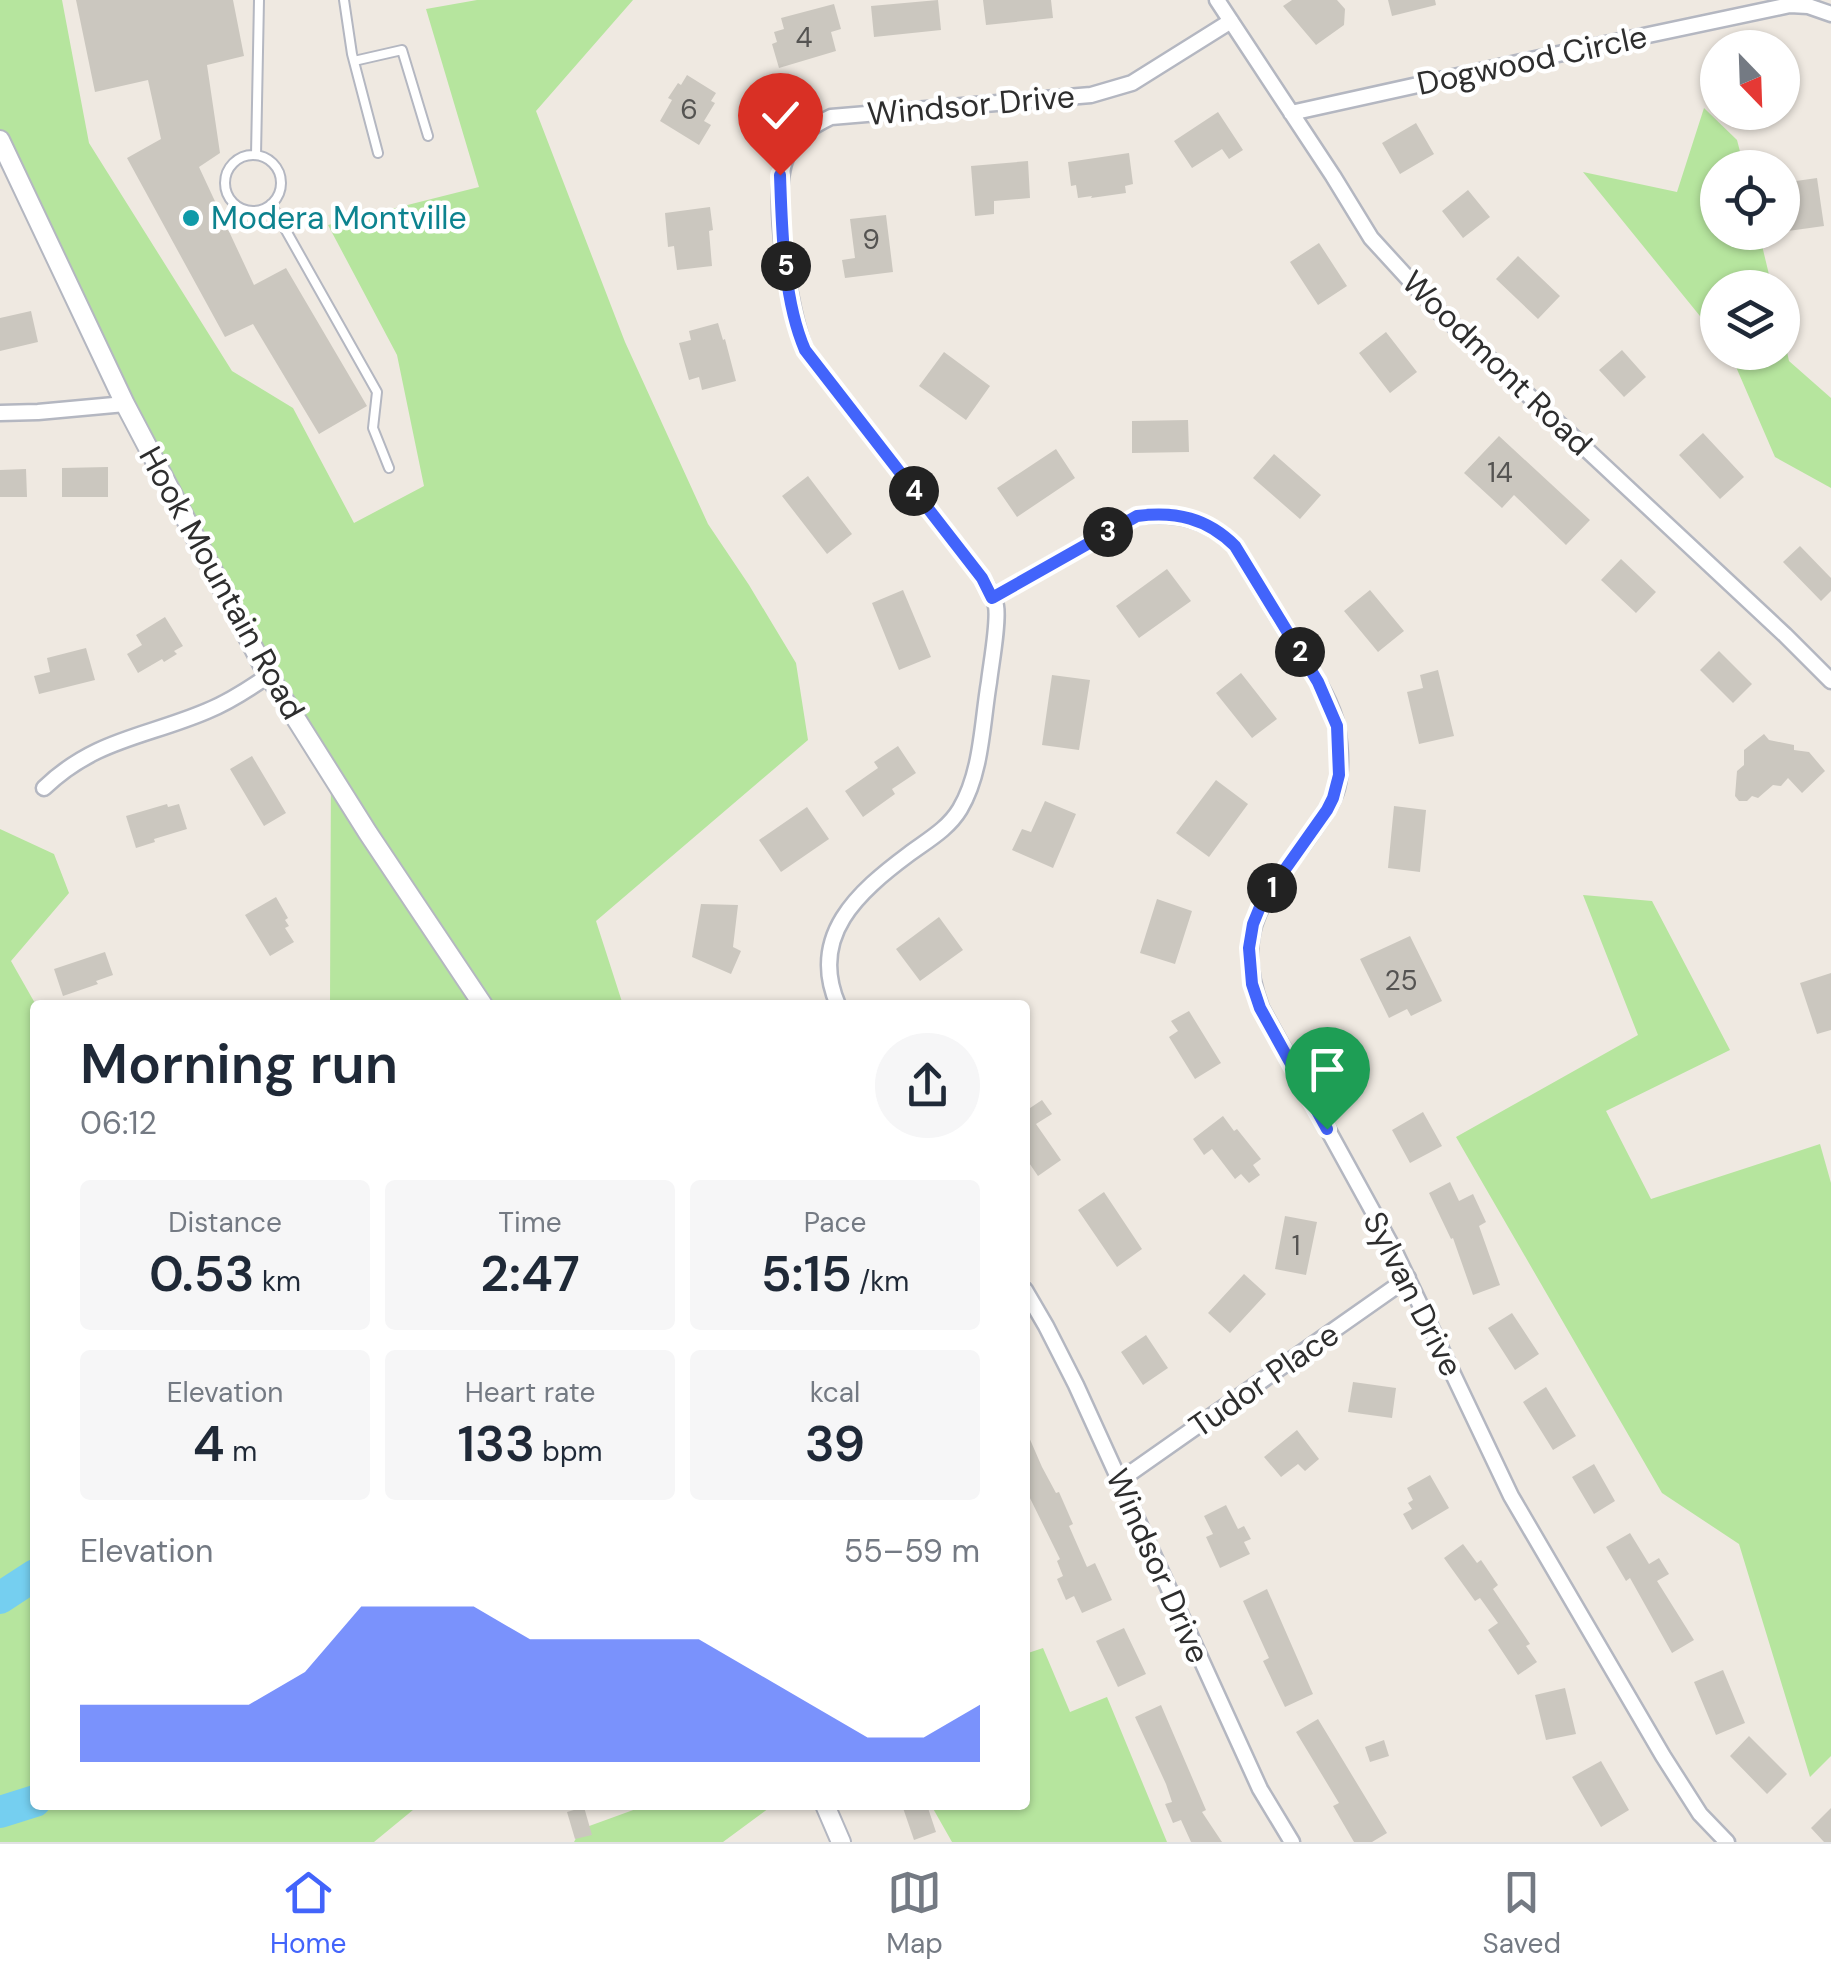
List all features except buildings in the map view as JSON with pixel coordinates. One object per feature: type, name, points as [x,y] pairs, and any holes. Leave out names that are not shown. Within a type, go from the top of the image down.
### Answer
[{"type":"street","name":"Woodmont Road","points":[[1217,0],[1371,238],[1425,298],[1831,681]]},
{"type":"street","name":"Dogwood Circle","points":[[1291,114],[1790,5],[1831,14]]},
{"type":"street","name":"Windsor Drive","points":[[992,598],[982,578],[805,350],[797,331],[782,242],[780,175],[788,153],[808,128],[831,116],[1091,95],[1132,83],[1230,21]]},
{"type":"street","name":"Hook Mountain Road","points":[[0,140],[125,404],[268,676],[480,1000]]},
{"type":"street","points":[[0,413],[125,404]]},
{"type":"street","name":"Sylvan Drive","points":[[992,598],[1137,516],[1184,516],[1217,530],[1235,546],[1318,682],[1337,726],[1337,787],[1327,810],[1262,902],[1253,924],[1249,968],[1260,1008],[1408,1278],[1511,1496],[1663,1756],[1700,1814],[1727,1842]]},
{"type":"street","points":[[836,1000],[828,956],[839,922],[880,878],[942,832],[970,790],[994,649],[996,605],[992,598]]},
{"type":"street","points":[[44,788],[80,759],[110,744],[206,712],[268,676]]},
{"type":"street","name":"Tudor Place","points":[[1119,1482],[1408,1278]]},
{"type":"street","name":"Windsor Drive","points":[[1030,1299],[1076,1385],[1260,1789],[1292,1842]]},
{"type":"street","points":[[827,1810],[841,1842]]},
{"type":"lane","points":[[256,155],[259,0]]},
{"type":"lane","points":[[344,0],[354,61],[378,153]]},
{"type":"lane","points":[[354,61],[402,50],[428,136]]},
{"type":"lane","points":[[256,155],[273,163],[281,179],[271,204],[245,210],[226,191],[226,173],[238,158],[256,155]]},
{"type":"lane","points":[[271,204],[378,392],[372,428],[389,468]]},
{"type":"green space","points":[[0,0],[62,0],[89,143],[232,371],[293,408],[354,523],[424,486],[397,355],[328,225],[479,187],[426,9],[477,0],[633,0],[536,111],[625,342],[708,524],[796,663],[808,740],[596,921],[621,1000],[330,1000],[331,765],[190,538],[0,147]]},
{"type":"green space","points":[[1700,120],[1700,130],[1727,130],[1737,140],[1740,150],[1700,150],[1700,250],[1763,250],[1768,270],[1700,270],[1700,316],[1583,172],[1677,192]]},
{"type":"green space","points":[[1737,370],[1799,370],[1831,398],[1831,488],[1775,457]]},
{"type":"green space","points":[[0,829],[54,854],[69,893],[11,961],[33,1000],[30,1000],[30,1810],[413,1810],[374,1842],[0,1842]]},
{"type":"green space","points":[[1583,895],[1652,901],[1730,1050],[1606,1111],[1651,1199],[1820,1144],[1831,1183],[1831,1756],[1810,1777],[1739,1544],[1662,1493],[1456,1137],[1638,1035]]},
{"type":"green space","points":[[1043,1648],[1070,1712],[1107,1697],[1167,1842],[952,1842],[934,1810],[1030,1810],[1030,1652]]},
{"type":"green space","points":[[633,1810],[766,1810],[723,1842],[574,1842],[581,1829]]},
{"type":"waterway","points":[[0,1598],[30,1578]]},
{"type":"waterway","points":[[0,1812],[30,1803]]},
{"type":"place","name":"Modera Montville","points":[[191,218]]},
{"type":"route","points":[[780,175],[782,242],[797,331],[805,350],[982,578],[992,598],[1137,516],[1184,516],[1217,530],[1235,546],[1318,682],[1337,726],[1337,787],[1327,810],[1262,902],[1253,924],[1249,968],[1260,1008],[1327,1129]]}]
